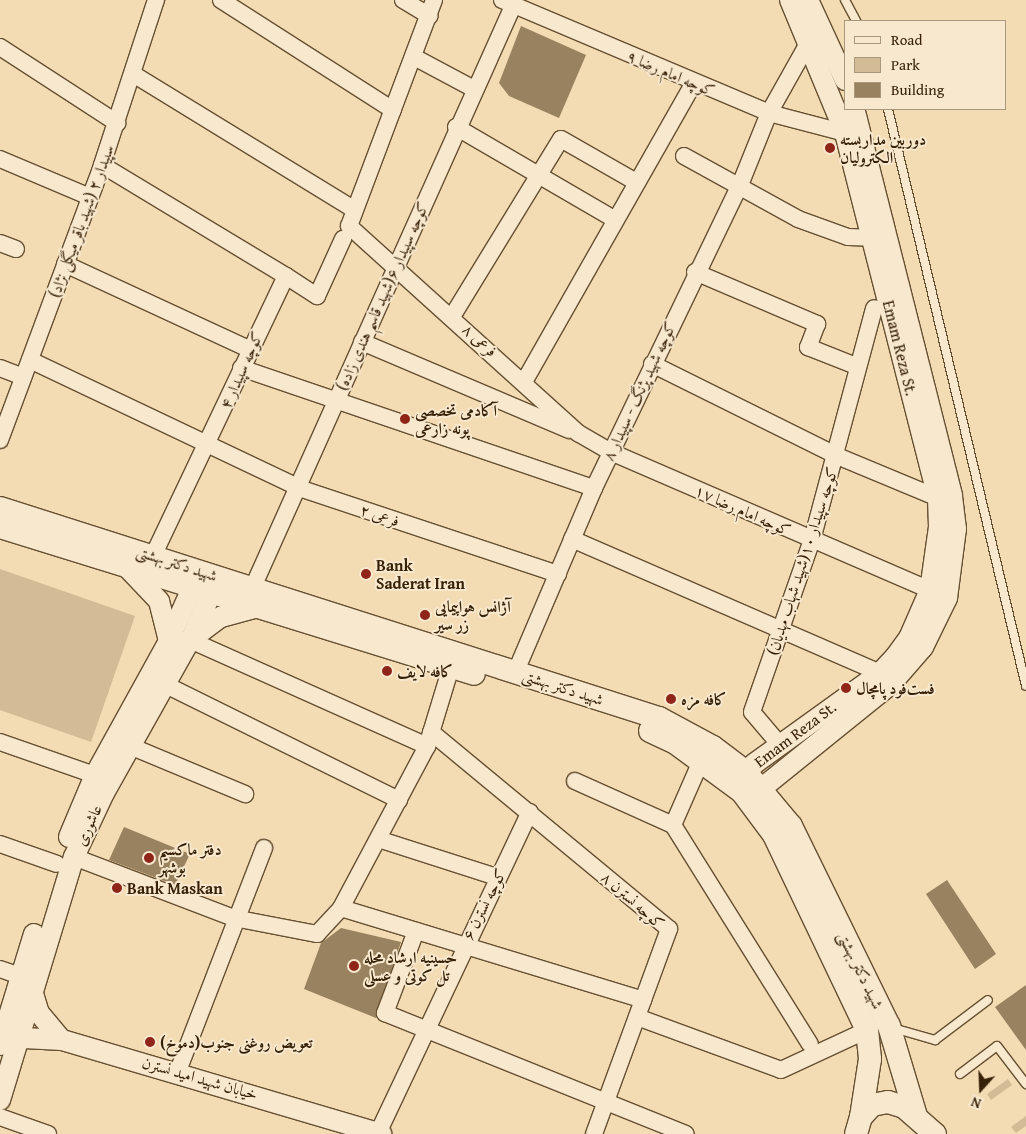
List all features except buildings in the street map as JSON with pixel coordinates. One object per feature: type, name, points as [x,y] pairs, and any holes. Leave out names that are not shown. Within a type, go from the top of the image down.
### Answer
[{"type":"main road","name":"شهید دکتر بهشتی","points":[[0,508],[153,556],[204,584]]},
{"type":"main road","name":"شهید دکتر بهشتی","points":[[0,527],[126,566],[255,597],[516,671],[659,718],[691,733],[750,784],[774,835],[878,1028],[916,1116]]},
{"type":"main road","name":"شهید دکتر بهشتی","points":[[255,597],[451,667],[638,726],[701,761],[750,784]]},
{"type":"main road","name":"شهید دکتر بهشتی","points":[[858,1125],[878,1028]]},
{"type":"main road","points":[[858,1125],[872,1105],[888,1102],[916,1116],[935,1134]]},
{"type":"street","name":"سپیدار ۲ (شهید باقر میگلی نژاد)","points":[[0,440],[117,123],[156,0]]},
{"type":"street","points":[[221,0],[393,110]]},
{"type":"street","points":[[403,0],[430,16]]},
{"type":"street","points":[[102,165],[317,296],[346,232],[430,16],[434,0]]},
{"type":"street","name":"Emam Reza St.","points":[[750,784],[851,705],[880,673],[908,638],[930,590],[937,556],[938,498],[873,238],[845,133],[810,40],[790,0]]},
{"type":"street","points":[[808,0],[844,78]]},
{"type":"street","name":"کوچه امام رضا ۹","points":[[507,3],[768,113],[845,133]]},
{"type":"street","name":"کوچه سپیدار ۶(شهید قاسم هندی زاده)","points":[[255,597],[336,401],[474,89],[507,3]]},
{"type":"street","name":"کوچه شهید پژنگ - سپیدار ۸","points":[[516,671],[594,488],[695,272],[740,185],[768,113],[810,40]]},
{"type":"street","points":[[0,47],[117,123]]},
{"type":"street","points":[[414,57],[474,89]]},
{"type":"street","points":[[132,74],[354,210]]},
{"type":"street","points":[[524,380],[614,219],[694,83]]},
{"type":"street","name":"Emam Reza St.","points":[[750,784],[780,746],[851,705],[906,669],[936,624],[947,598],[956,529],[911,321],[854,110]]},
{"type":"street","points":[[456,127],[614,219]]},
{"type":"street","points":[[453,315],[561,139],[636,182]]},
{"type":"street","points":[[684,156],[740,185],[798,219],[848,237],[873,238]]},
{"type":"street","points":[[0,159],[90,197]]},
{"type":"street","name":"فرعی ۸","points":[[346,232],[453,315],[578,433],[611,452]]},
{"type":"street","points":[[0,243],[16,249]]},
{"type":"street","points":[[65,264],[249,349]]},
{"type":"street","points":[[695,272],[817,324],[808,347],[856,366]]},
{"type":"street","name":"کوچه سپیدار ۴","points":[[153,556],[208,443],[249,349],[286,276]]},
{"type":"street","name":"کوچه سپیدار ۱۰(شهید شهاب مهدیان)","points":[[780,746],[752,712],[780,627],[812,540],[837,456],[856,366],[874,308]]},
{"type":"street","points":[[362,342],[578,433]]},
{"type":"street","name":"فرعی ۲","points":[[30,360],[208,443],[299,488],[558,574]]},
{"type":"street","points":[[652,364],[837,456],[938,498]]},
{"type":"street","points":[[0,368],[23,377]]},
{"type":"street","points":[[241,368],[594,488]]},
{"type":"street","name":"کوچه امام رضا ۱۷","points":[[611,452],[930,590]]},
{"type":"street","points":[[572,540],[780,627],[880,673]]},
{"type":"street","points":[[126,566],[146,582],[159,602],[170,652]]},
{"type":"street","points":[[170,652],[204,584]]},
{"type":"street","points":[[190,640],[204,584]]},
{"type":"street","name":"عاشوری","points":[[0,1100],[5,1039],[95,775],[170,652],[255,597]]},
{"type":"street","name":"کوچه نسترن ۸","points":[[190,640],[429,739],[530,812],[669,929],[594,1134]]},
{"type":"street","name":"عاشوری","points":[[66,860],[166,685],[170,652]]},
{"type":"street","points":[[0,844],[66,860],[234,918],[317,934],[341,908],[399,800],[429,739],[451,667]]},
{"type":"street","points":[[166,685],[399,800]]},
{"type":"street","points":[[0,742],[95,775]]},
{"type":"street","points":[[130,746],[245,794]]},
{"type":"street","points":[[673,825],[701,761]]},
{"type":"street","points":[[575,781],[673,825],[810,1044]]},
{"type":"street","name":"کوچه نسترن ۶","points":[[370,1132],[426,1030],[463,946],[530,812]]},
{"type":"street","points":[[378,839],[497,877]]},
{"type":"street","points":[[178,1070],[234,918],[264,848]]},
{"type":"street","points":[[341,908],[643,1000]]},
{"type":"street","points":[[416,932],[385,1013],[604,1104],[686,1134]]},
{"type":"street","points":[[0,969],[25,981],[39,1013],[62,1040]]},
{"type":"street","points":[[637,1017],[782,1070],[878,1028]]},
{"type":"street","name":"خیابان شهید امید نسترن","points":[[5,1039],[62,1040],[178,1070],[370,1132]]},
{"type":"street","points":[[0,1117],[48,1134]]},
{"type":"lane","points":[[845,0],[855,20]]},
{"type":"lane","points":[[888,110],[1026,686]]},
{"type":"lane","points":[[878,1028],[935,1040],[988,1000]]},
{"type":"lane","points":[[960,1074],[997,1046],[1026,1084]]},
{"type":"green space","points":[[0,569],[135,616],[91,742],[0,710]]},
{"type":"green space","points":[[1008,1079],[1012,1085],[991,1100],[987,1094]]},
{"type":"green space","points":[[1026,1116],[1026,1126],[1016,1133],[1011,1127]]},
{"type":"place","name":"دوربین مداربسته الکترولیان","points":[[830,148]]},
{"type":"place","name":"آکادمی تخصصی پونه زارعی","points":[[405,419]]},
{"type":"place","name":"Bank Saderat Iran","points":[[366,574]]},
{"type":"place","name":"آژانس هواپیمایی زر سیر","points":[[425,615]]},
{"type":"place","name":"کافه لایف","points":[[387,671]]},
{"type":"place","name":"فست‌فود پامچال","points":[[846,688]]},
{"type":"place","name":"کافه مزه","points":[[671,699]]},
{"type":"place","name":"دفتر ماکسیم بوشهر","points":[[149,858]]},
{"type":"place","name":"Bank Maskan","points":[[117,888]]},
{"type":"place","name":"حسینیه ارشاد محله تل کوتی و عسلی","points":[[354,966]]},
{"type":"place","name":"تعويض روغنی جنوب(دموخ)","points":[[150,1042]]}]
